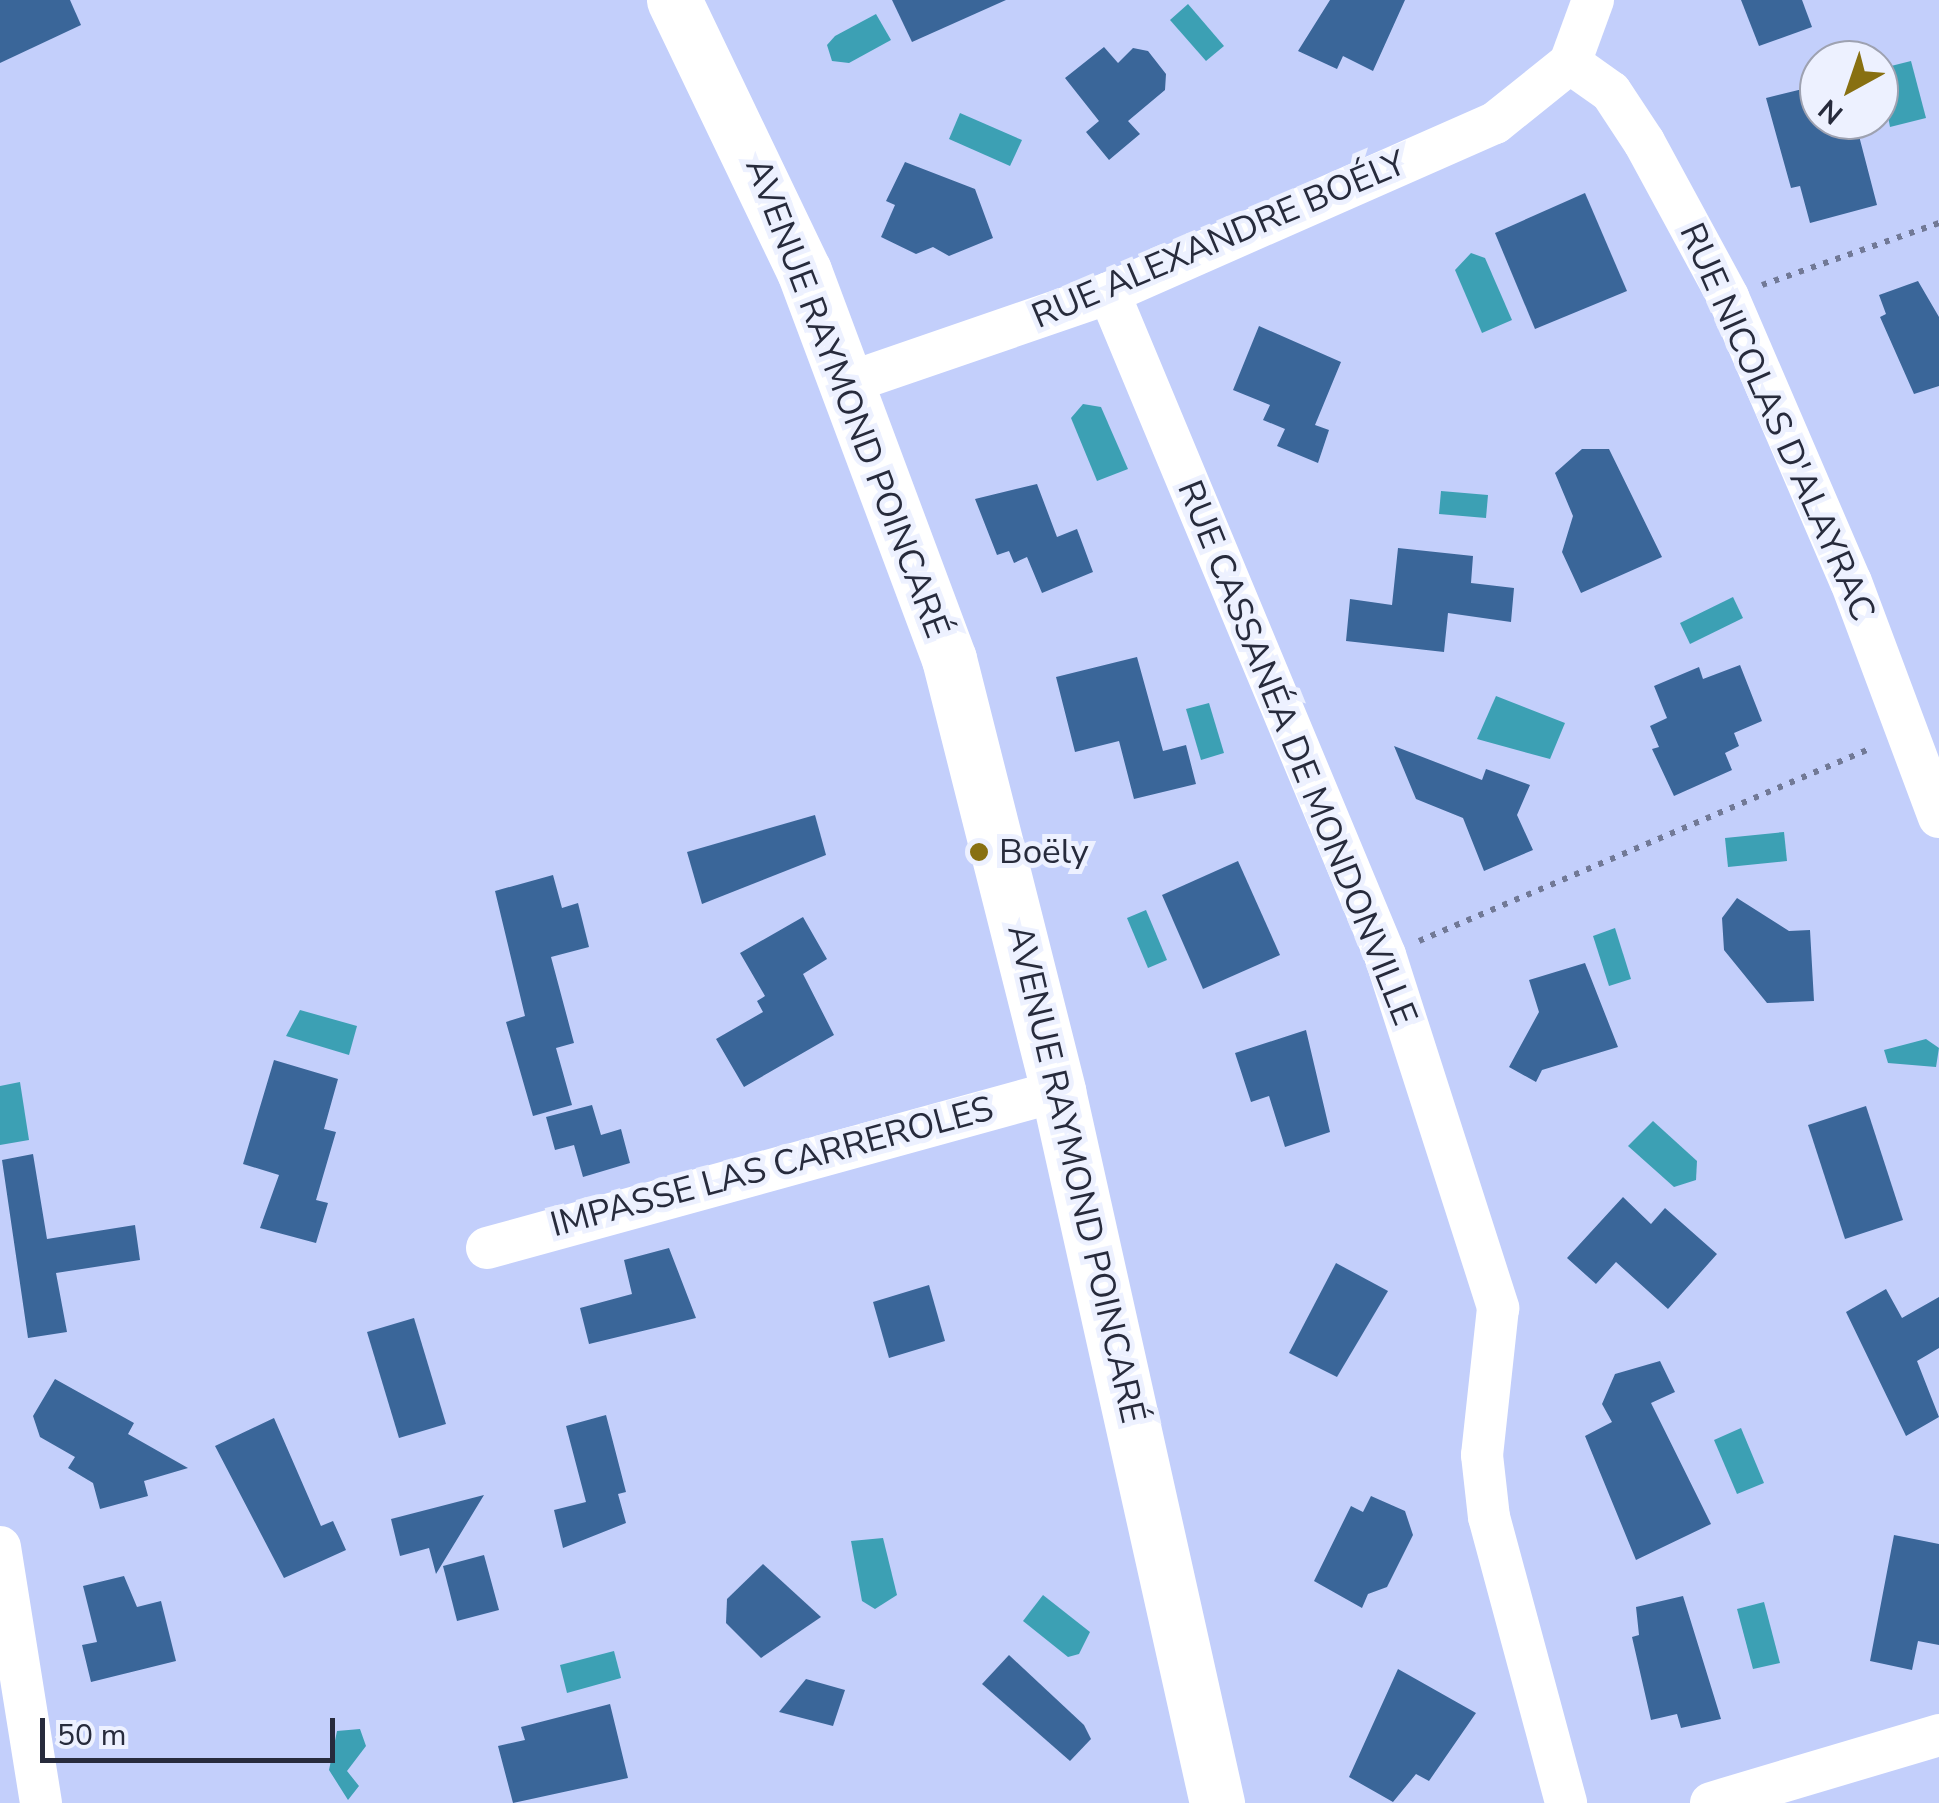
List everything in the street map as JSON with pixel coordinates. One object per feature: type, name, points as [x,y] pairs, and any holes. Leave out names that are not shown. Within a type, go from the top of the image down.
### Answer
[{"type":"main road","name":"AVENUE RAYMOND POINCARÉ","points":[[674,0],[747,144],[848,383],[949,659],[1058,1091],[1217,1803]]},
{"type":"street","points":[[1570,63],[1593,0]]},
{"type":"street","name":"RUE ALEXANDRE BOÉLY","points":[[848,383],[1110,293],[1495,123],[1570,63]]},
{"type":"street","name":"RUE NICOLAS D'ALAYRAC","points":[[1570,63],[1622,109],[1728,297],[1939,816]]},
{"type":"street","name":"RUE CASSANÉA DE MONDONVILLE","points":[[1110,293],[1385,955],[1498,1308],[1482,1454],[1489,1517],[1566,1803]]},
{"type":"street","name":"IMPASSE LAS CARREROLES","points":[[487,1248],[1058,1091]]},
{"type":"street","points":[[0,1547],[41,1803]]},
{"type":"street","points":[[1711,1803],[1939,1734]]},
{"type":"path","points":[[1728,297],[1939,223]]},
{"type":"path","points":[[1385,955],[1908,732]]},
{"type":"shaded area","points":[[1188,4],[1224,46],[1206,61],[1170,20]]},
{"type":"shaded area","points":[[876,14],[891,40],[849,63],[832,61],[827,45],[835,36]]},
{"type":"shaded area","points":[[1911,61],[1926,118],[1899,125],[1899,64]]},
{"type":"shaded area","points":[[960,113],[1022,140],[1010,166],[949,139]]},
{"type":"shaded area","points":[[1471,253],[1485,258],[1512,320],[1482,333],[1455,270]]},
{"type":"shaded area","points":[[1083,404],[1101,407],[1128,469],[1097,481],[1071,418]]},
{"type":"shaded area","points":[[1441,491],[1488,495],[1486,518],[1439,514]]},
{"type":"shaded area","points":[[1733,597],[1743,618],[1690,644],[1680,623]]},
{"type":"shaded area","points":[[1496,696],[1565,723],[1550,759],[1477,739]]},
{"type":"shaded area","points":[[1209,703],[1224,753],[1201,760],[1186,709]]},
{"type":"shaded area","points":[[1784,832],[1787,861],[1728,867],[1725,838]]},
{"type":"shaded area","points":[[1146,910],[1167,960],[1148,968],[1127,918]]},
{"type":"shaded area","points":[[1615,928],[1631,979],[1609,986],[1593,936]]},
{"type":"shaded area","points":[[300,1010],[357,1026],[349,1055],[286,1036]]},
{"type":"shaded area","points":[[1926,1039],[1939,1048],[1936,1067],[1888,1063],[1884,1050]]},
{"type":"shaded area","points":[[20,1082],[29,1140],[0,1145],[0,1086]]},
{"type":"shaded area","points":[[1653,1121],[1697,1161],[1696,1180],[1674,1187],[1628,1146]]},
{"type":"shaded area","points":[[1741,1428],[1764,1483],[1737,1494],[1714,1440]]},
{"type":"shaded area","points":[[883,1538],[897,1595],[875,1609],[862,1601],[851,1541]]},
{"type":"shaded area","points":[[1043,1595],[1090,1632],[1079,1654],[1068,1657],[1023,1621]]},
{"type":"shaded area","points":[[1764,1602],[1780,1663],[1753,1669],[1737,1609]]},
{"type":"shaded area","points":[[614,1651],[621,1678],[567,1693],[560,1665]]},
{"type":"shaded area","points":[[360,1729],[366,1746],[347,1771],[359,1786],[348,1800],[329,1770],[337,1731]]},
{"type":"building","points":[[0,0],[70,0],[81,25],[0,63]]},
{"type":"building","points":[[892,0],[1006,0],[912,42]]},
{"type":"building","points":[[1330,0],[1405,0],[1373,71],[1343,56],[1337,69],[1298,51]]},
{"type":"building","points":[[1741,0],[1802,0],[1812,27],[1759,46]]},
{"type":"building","points":[[1104,47],[1118,63],[1133,48],[1148,51],[1166,74],[1165,90],[1128,121],[1140,134],[1109,160],[1086,132],[1099,121],[1065,78]]},
{"type":"building","points":[[1799,90],[1799,140],[1860,140],[1877,205],[1810,223],[1800,186],[1791,188],[1766,98]]},
{"type":"building","points":[[905,162],[975,189],[993,238],[949,256],[933,247],[916,254],[881,237],[895,205],[886,201]]},
{"type":"building","points":[[1585,193],[1627,291],[1535,329],[1495,233]]},
{"type":"building","points":[[1918,281],[1939,317],[1939,386],[1914,394],[1880,317],[1886,314],[1879,295]]},
{"type":"building","points":[[1259,326],[1341,362],[1315,425],[1329,430],[1318,463],[1277,446],[1285,429],[1263,420],[1270,405],[1233,390]]},
{"type":"building","points":[[1582,449],[1609,449],[1662,557],[1581,593],[1562,552],[1573,516],[1555,473]]},
{"type":"building","points":[[1037,484],[1057,537],[1077,529],[1093,572],[1042,593],[1027,557],[1014,563],[1009,551],[997,555],[975,499]]},
{"type":"building","points":[[1398,548],[1473,556],[1471,583],[1514,588],[1511,622],[1448,613],[1444,652],[1346,641],[1350,599],[1392,605]]},
{"type":"building","points":[[1137,657],[1163,751],[1186,745],[1196,784],[1134,799],[1119,741],[1075,752],[1056,677]]},
{"type":"building","points":[[1740,665],[1762,721],[1734,733],[1739,746],[1725,753],[1732,770],[1674,796],[1652,749],[1659,747],[1650,726],[1667,718],[1654,686],[1699,667],[1703,679]]},
{"type":"building","points":[[1394,746],[1482,780],[1486,769],[1530,785],[1517,815],[1533,850],[1484,871],[1463,818],[1416,799]]},
{"type":"building","points":[[815,815],[826,855],[702,904],[687,852]]},
{"type":"building","points":[[1238,861],[1280,955],[1203,989],[1162,895]]},
{"type":"building","points":[[553,875],[562,908],[578,903],[589,947],[551,957],[574,1043],[556,1048],[572,1105],[533,1116],[506,1022],[525,1016],[495,891]]},
{"type":"building","points":[[1737,898],[1789,931],[1810,930],[1814,1001],[1767,1003],[1724,950],[1722,918]]},
{"type":"building","points":[[803,917],[827,959],[803,974],[834,1035],[744,1087],[716,1039],[763,1012],[757,1001],[765,996],[740,953]]},
{"type":"building","points":[[1585,963],[1618,1047],[1542,1070],[1536,1082],[1509,1067],[1539,1012],[1529,980]]},
{"type":"building","points":[[1306,1030],[1330,1132],[1285,1147],[1269,1096],[1251,1102],[1235,1053]]},
{"type":"building","points":[[274,1060],[338,1079],[324,1129],[336,1132],[316,1200],[328,1203],[316,1243],[260,1228],[279,1175],[243,1164]]},
{"type":"building","points":[[592,1105],[601,1135],[621,1129],[630,1163],[583,1177],[574,1145],[555,1150],[546,1117]]},
{"type":"building","points":[[1866,1106],[1903,1220],[1845,1239],[1808,1125]]},
{"type":"building","points":[[33,1154],[47,1239],[135,1225],[140,1260],[56,1273],[67,1332],[28,1338],[2,1160]]},
{"type":"building","points":[[1623,1197],[1651,1224],[1665,1208],[1717,1254],[1668,1309],[1616,1262],[1596,1284],[1567,1258]]},
{"type":"building","points":[[669,1248],[696,1318],[589,1344],[580,1308],[632,1294],[624,1260]]},
{"type":"building","points":[[1336,1263],[1388,1291],[1337,1377],[1289,1353]]},
{"type":"building","points":[[929,1285],[945,1341],[889,1358],[873,1302]]},
{"type":"building","points":[[1886,1289],[1902,1318],[1939,1297],[1939,1348],[1917,1361],[1939,1417],[1906,1436],[1846,1312]]},
{"type":"building","points":[[414,1318],[446,1424],[399,1438],[367,1332]]},
{"type":"building","points":[[1660,1361],[1675,1392],[1651,1403],[1711,1524],[1636,1560],[1585,1436],[1612,1422],[1602,1404],[1615,1374]]},
{"type":"building","points":[[55,1379],[134,1423],[128,1434],[188,1468],[144,1481],[148,1496],[100,1509],[93,1483],[68,1468],[75,1457],[40,1437],[33,1416]]},
{"type":"building","points":[[606,1415],[626,1492],[618,1494],[626,1523],[563,1548],[554,1510],[586,1502],[566,1426]]},
{"type":"building","points":[[274,1418],[321,1526],[333,1521],[346,1550],[284,1578],[215,1446]]},
{"type":"building","points":[[484,1495],[436,1574],[429,1548],[400,1556],[391,1519]]},
{"type":"building","points":[[1371,1496],[1405,1511],[1413,1535],[1387,1587],[1368,1594],[1362,1608],[1314,1581],[1351,1506],[1363,1512]]},
{"type":"building","points":[[1894,1535],[1939,1544],[1939,1645],[1918,1641],[1912,1670],[1870,1661]]},
{"type":"building","points":[[484,1555],[499,1610],[457,1621],[443,1566]]},
{"type":"building","points":[[763,1564],[821,1617],[761,1658],[726,1623],[727,1599]]},
{"type":"building","points":[[124,1576],[137,1607],[161,1601],[176,1661],[91,1682],[82,1645],[97,1642],[83,1586]]},
{"type":"building","points":[[1683,1596],[1721,1719],[1681,1728],[1677,1714],[1651,1720],[1632,1637],[1639,1635],[1636,1607]]},
{"type":"building","points":[[1009,1655],[1084,1725],[1091,1739],[1070,1761],[982,1684]]},
{"type":"building","points":[[1398,1669],[1476,1713],[1429,1781],[1416,1774],[1393,1802],[1349,1777]]},
{"type":"building","points":[[806,1679],[845,1690],[833,1726],[779,1712]]},
{"type":"building","points":[[610,1704],[628,1778],[513,1803],[498,1746],[525,1740],[521,1727]]},
{"type":"place","name":"Boëly","points":[[979,852]]}]
